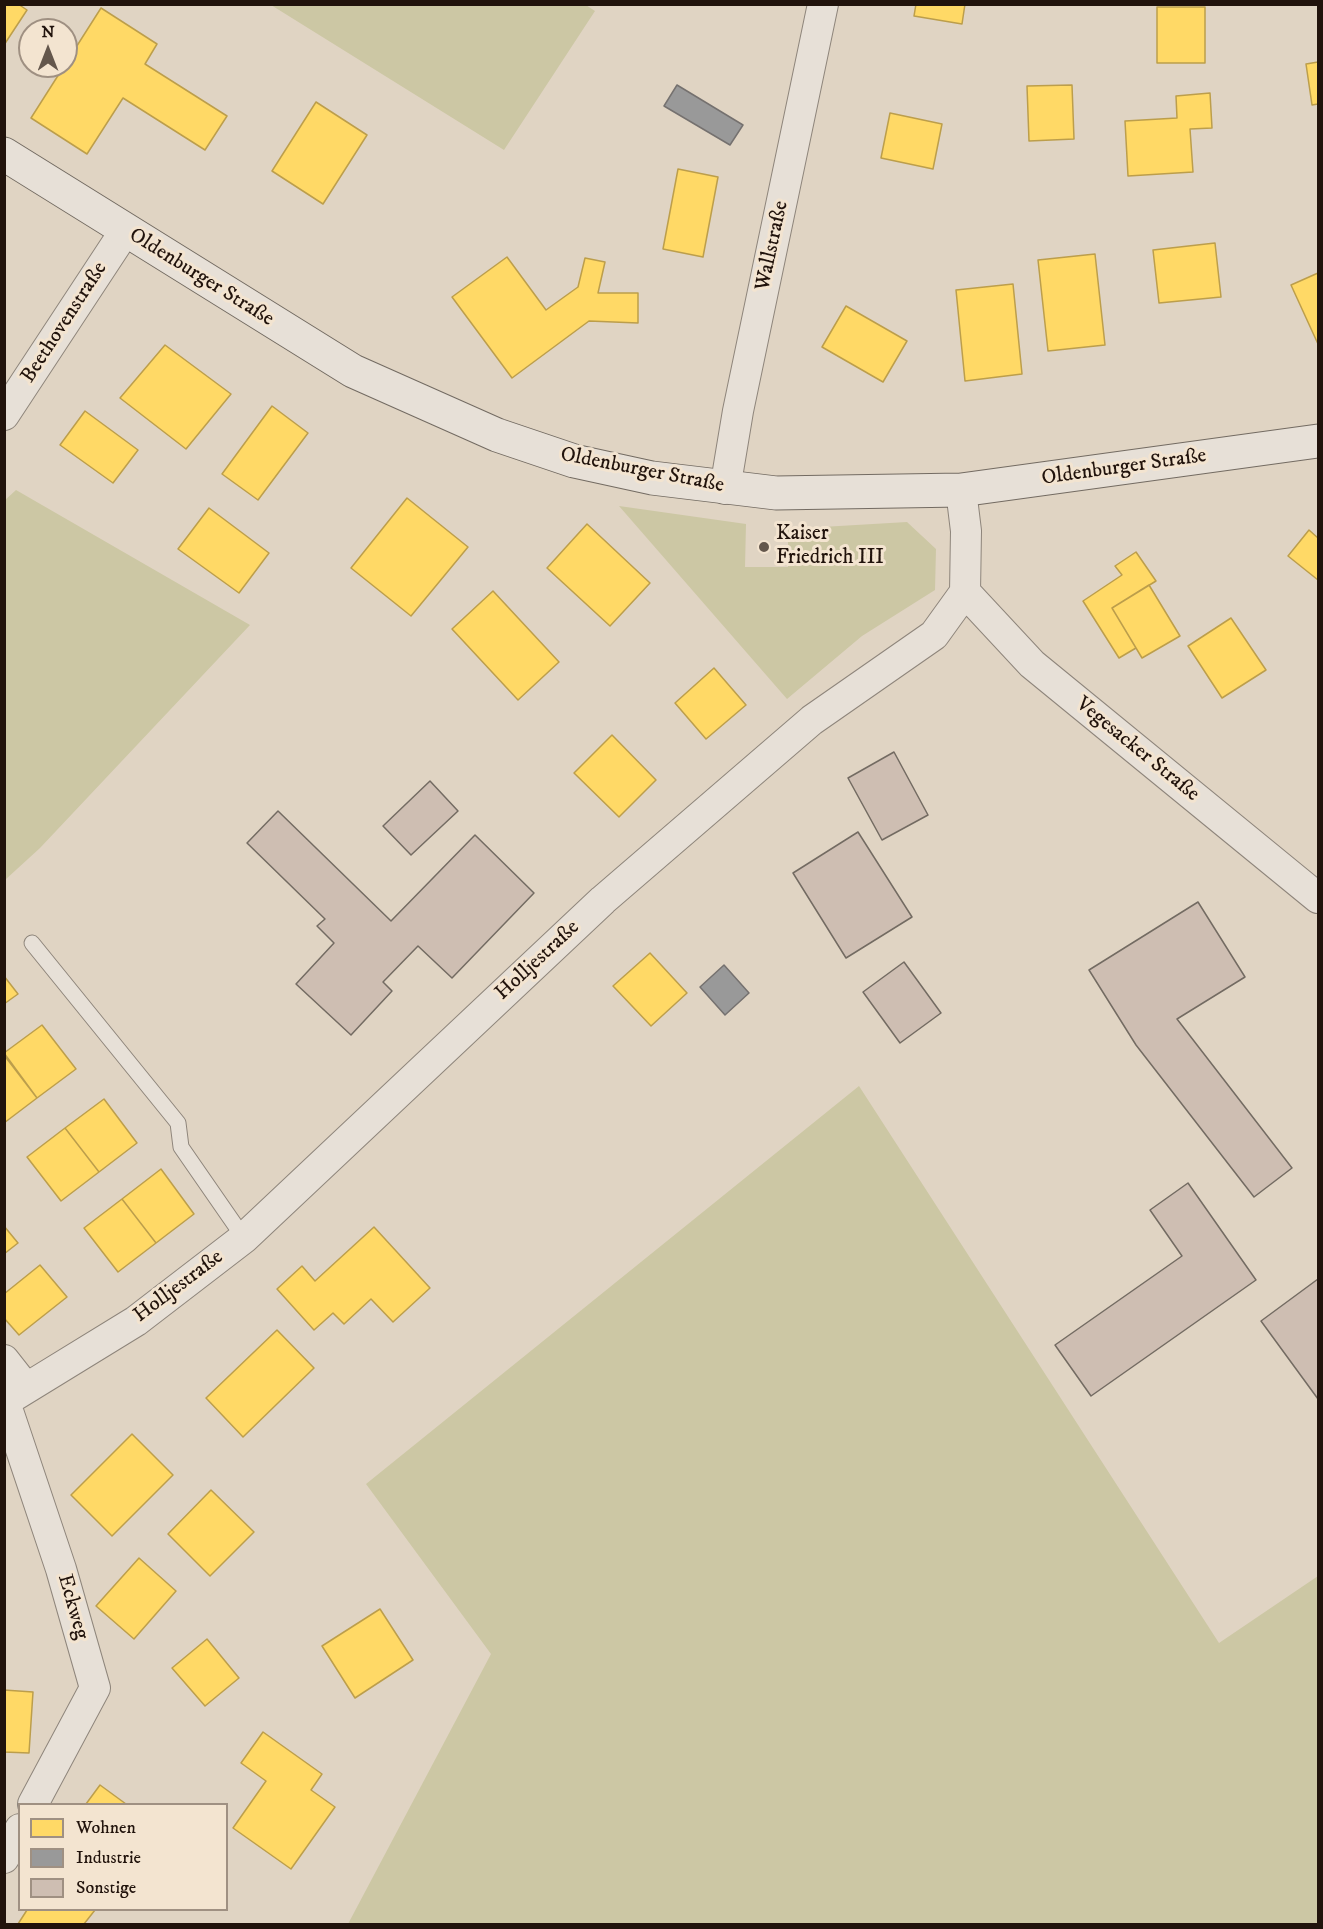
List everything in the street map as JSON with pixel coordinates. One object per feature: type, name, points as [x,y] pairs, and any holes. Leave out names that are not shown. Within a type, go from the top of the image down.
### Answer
[{"type":"main road","name":"Oldenburger Straße","points":[[4,154],[353,371],[497,435],[574,461],[652,478],[725,489],[776,493],[961,490],[1318,441]]},
{"type":"street","name":"Wallstraße","points":[[725,489],[738,411],[823,4]]},
{"type":"street","name":"Beethovenstraße","points":[[4,415],[125,231]]},
{"type":"street","points":[[961,490],[966,531],[965,592]]},
{"type":"street","name":"Vegesacker Straße","points":[[965,592],[1032,664],[1318,898]]},
{"type":"street","name":"Holljestraße","points":[[12,1397],[136,1321],[244,1238],[603,900],[812,720],[934,635],[965,592]]},
{"type":"street","points":[[4,1360],[12,1397]]},
{"type":"street","name":"Eckweg","points":[[12,1397],[95,1688],[34,1803]]},
{"type":"street","points":[[4,1858],[18,1833]]},
{"type":"lane","points":[[32,943],[178,1123],[181,1147],[244,1238]]},
{"type":"shaded area","points":[[271,5],[586,5],[595,11],[504,150]]},
{"type":"shaded area","points":[[16,490],[250,625],[40,848],[5,880],[4,501]]},
{"type":"shaded area","points":[[619,506],[746,524],[745,567],[788,567],[788,529],[907,522],[936,549],[935,590],[862,636],[787,699]]},
{"type":"shaded area","points":[[859,1086],[1219,1643],[1318,1576],[1318,1924],[348,1924],[491,1654],[366,1484]]},
{"type":"building: Wohnen","points":[[4,4],[18,4],[27,10],[22,18],[18,18],[18,24],[4,45]]},
{"type":"building: Wohnen","points":[[916,4],[965,4],[962,24],[914,16]]},
{"type":"building: Wohnen","points":[[1157,7],[1205,7],[1205,63],[1157,63]]},
{"type":"building: Wohnen","points":[[101,8],[157,44],[145,64],[227,116],[205,150],[123,98],[87,154],[31,118],[56,78],[78,78],[78,44]]},
{"type":"building: Wohnen","points":[[1318,62],[1318,104],[1312,105],[1306,64]]},
{"type":"building: Wohnen","points":[[1072,85],[1074,139],[1029,141],[1027,86]]},
{"type":"building: Wohnen","points":[[1210,93],[1212,128],[1190,129],[1193,172],[1128,176],[1125,121],[1177,118],[1176,96]]},
{"type":"building: Wohnen","points":[[316,102],[367,135],[323,204],[272,171]]},
{"type":"building: Wohnen","points":[[890,113],[942,124],[933,169],[881,158]]},
{"type":"building: Wohnen","points":[[678,169],[718,177],[703,257],[663,249]]},
{"type":"building: Wohnen","points":[[1215,243],[1221,297],[1159,303],[1153,250]]},
{"type":"building: Wohnen","points":[[1095,254],[1105,345],[1048,351],[1038,260]]},
{"type":"building: Wohnen","points":[[507,257],[546,310],[578,287],[585,258],[605,262],[598,293],[638,293],[638,323],[589,321],[512,378],[452,297]]},
{"type":"building: Wohnen","points":[[1318,273],[1318,344],[1291,285]]},
{"type":"building: Wohnen","points":[[1013,284],[1022,374],[965,381],[956,290]]},
{"type":"building: Wohnen","points":[[846,306],[907,341],[883,382],[822,347]]},
{"type":"building: Wohnen","points":[[165,345],[231,394],[186,449],[120,398]]},
{"type":"building: Wohnen","points":[[272,406],[308,433],[258,500],[222,474]]},
{"type":"building: Wohnen","points":[[85,411],[138,450],[113,483],[60,445]]},
{"type":"building: Wohnen","points":[[407,498],[468,547],[411,616],[351,568]]},
{"type":"building: Wohnen","points":[[209,508],[269,553],[239,593],[178,549]]},
{"type":"building: Wohnen","points":[[587,524],[650,583],[610,626],[547,568]]},
{"type":"building: Wohnen","points":[[1309,530],[1318,538],[1318,580],[1288,556]]},
{"type":"building: Wohnen","points":[[1136,552],[1156,581],[1112,608],[1136,648],[1119,658],[1083,601],[1122,575],[1115,566]]},
{"type":"building: Wohnen","points":[[1149,585],[1180,636],[1142,658],[1112,608]]},
{"type":"building: Wohnen","points":[[493,591],[559,662],[518,700],[452,629]]},
{"type":"building: Wohnen","points":[[1231,618],[1266,670],[1222,698],[1188,646]]},
{"type":"building: Wohnen","points":[[714,668],[746,705],[706,739],[675,703]]},
{"type":"building: Wohnen","points":[[612,735],[656,780],[619,817],[574,773]]},
{"type":"building: Wohnen","points":[[650,953],[687,993],[651,1026],[613,986]]},
{"type":"building: Wohnen","points":[[4,976],[18,994],[4,1004]]},
{"type":"building: Wohnen","points":[[42,1025],[76,1069],[37,1098],[4,1053]]},
{"type":"building: Wohnen","points":[[4,1055],[37,1098],[4,1123]]},
{"type":"building: Wohnen","points":[[104,1099],[137,1143],[99,1172],[65,1128]]},
{"type":"building: Wohnen","points":[[65,1128],[99,1172],[61,1201],[27,1157]]},
{"type":"building: Wohnen","points":[[161,1169],[194,1214],[156,1243],[122,1199]]},
{"type":"building: Wohnen","points":[[122,1199],[156,1243],[118,1272],[84,1228]]},
{"type":"building: Wohnen","points":[[4,1226],[18,1243],[4,1254]]},
{"type":"building: Wohnen","points":[[374,1227],[430,1288],[393,1322],[371,1299],[344,1324],[333,1313],[314,1330],[277,1289],[302,1266],[315,1281]]},
{"type":"building: Wohnen","points":[[40,1265],[67,1297],[19,1335],[4,1318],[4,1294]]},
{"type":"building: Wohnen","points":[[277,1330],[314,1368],[243,1437],[206,1398]]},
{"type":"building: Wohnen","points":[[132,1434],[173,1475],[112,1536],[71,1495]]},
{"type":"building: Wohnen","points":[[211,1490],[254,1532],[210,1576],[168,1534]]},
{"type":"building: Wohnen","points":[[139,1558],[176,1591],[134,1639],[96,1606]]},
{"type":"building: Wohnen","points":[[380,1609],[413,1660],[355,1698],[322,1646]]},
{"type":"building: Wohnen","points":[[207,1639],[239,1678],[205,1706],[172,1668]]},
{"type":"building: Wohnen","points":[[4,1690],[33,1692],[29,1753],[4,1752]]},
{"type":"building: Wohnen","points":[[263,1732],[322,1774],[311,1790],[335,1807],[291,1869],[233,1828],[266,1781],[241,1763]]},
{"type":"building: Wohnen","points":[[100,1785],[125,1803],[87,1803]]},
{"type":"building: Wohnen","points":[[26,1911],[94,1911],[84,1924],[18,1924]]},
{"type":"building: Industrie","points":[[677,85],[743,125],[730,145],[664,106]]},
{"type":"building: Industrie","points":[[724,965],[749,993],[725,1015],[700,987]]},
{"type":"building: Sonstige","points":[[894,752],[928,815],[882,840],[848,778]]},
{"type":"building: Sonstige","points":[[430,781],[458,811],[411,855],[383,826]]},
{"type":"building: Sonstige","points":[[278,811],[391,921],[475,835],[534,893],[452,978],[418,946],[383,982],[392,991],[351,1035],[296,984],[334,943],[317,926],[325,919],[247,843]]},
{"type":"building: Sonstige","points":[[858,832],[912,917],[846,958],[793,873]]},
{"type":"building: Sonstige","points":[[1198,902],[1245,977],[1177,1019],[1292,1168],[1254,1197],[1136,1045],[1089,970]]},
{"type":"building: Sonstige","points":[[904,962],[941,1013],[900,1043],[863,992]]},
{"type":"building: Sonstige","points":[[1188,1183],[1256,1280],[1091,1396],[1055,1345],[1182,1256],[1150,1210]]},
{"type":"building: Sonstige","points":[[1318,1279],[1318,1399],[1261,1321]]},
{"type":"place","name":"Kaiser Friedrich III","points":[[764,547]]}]
